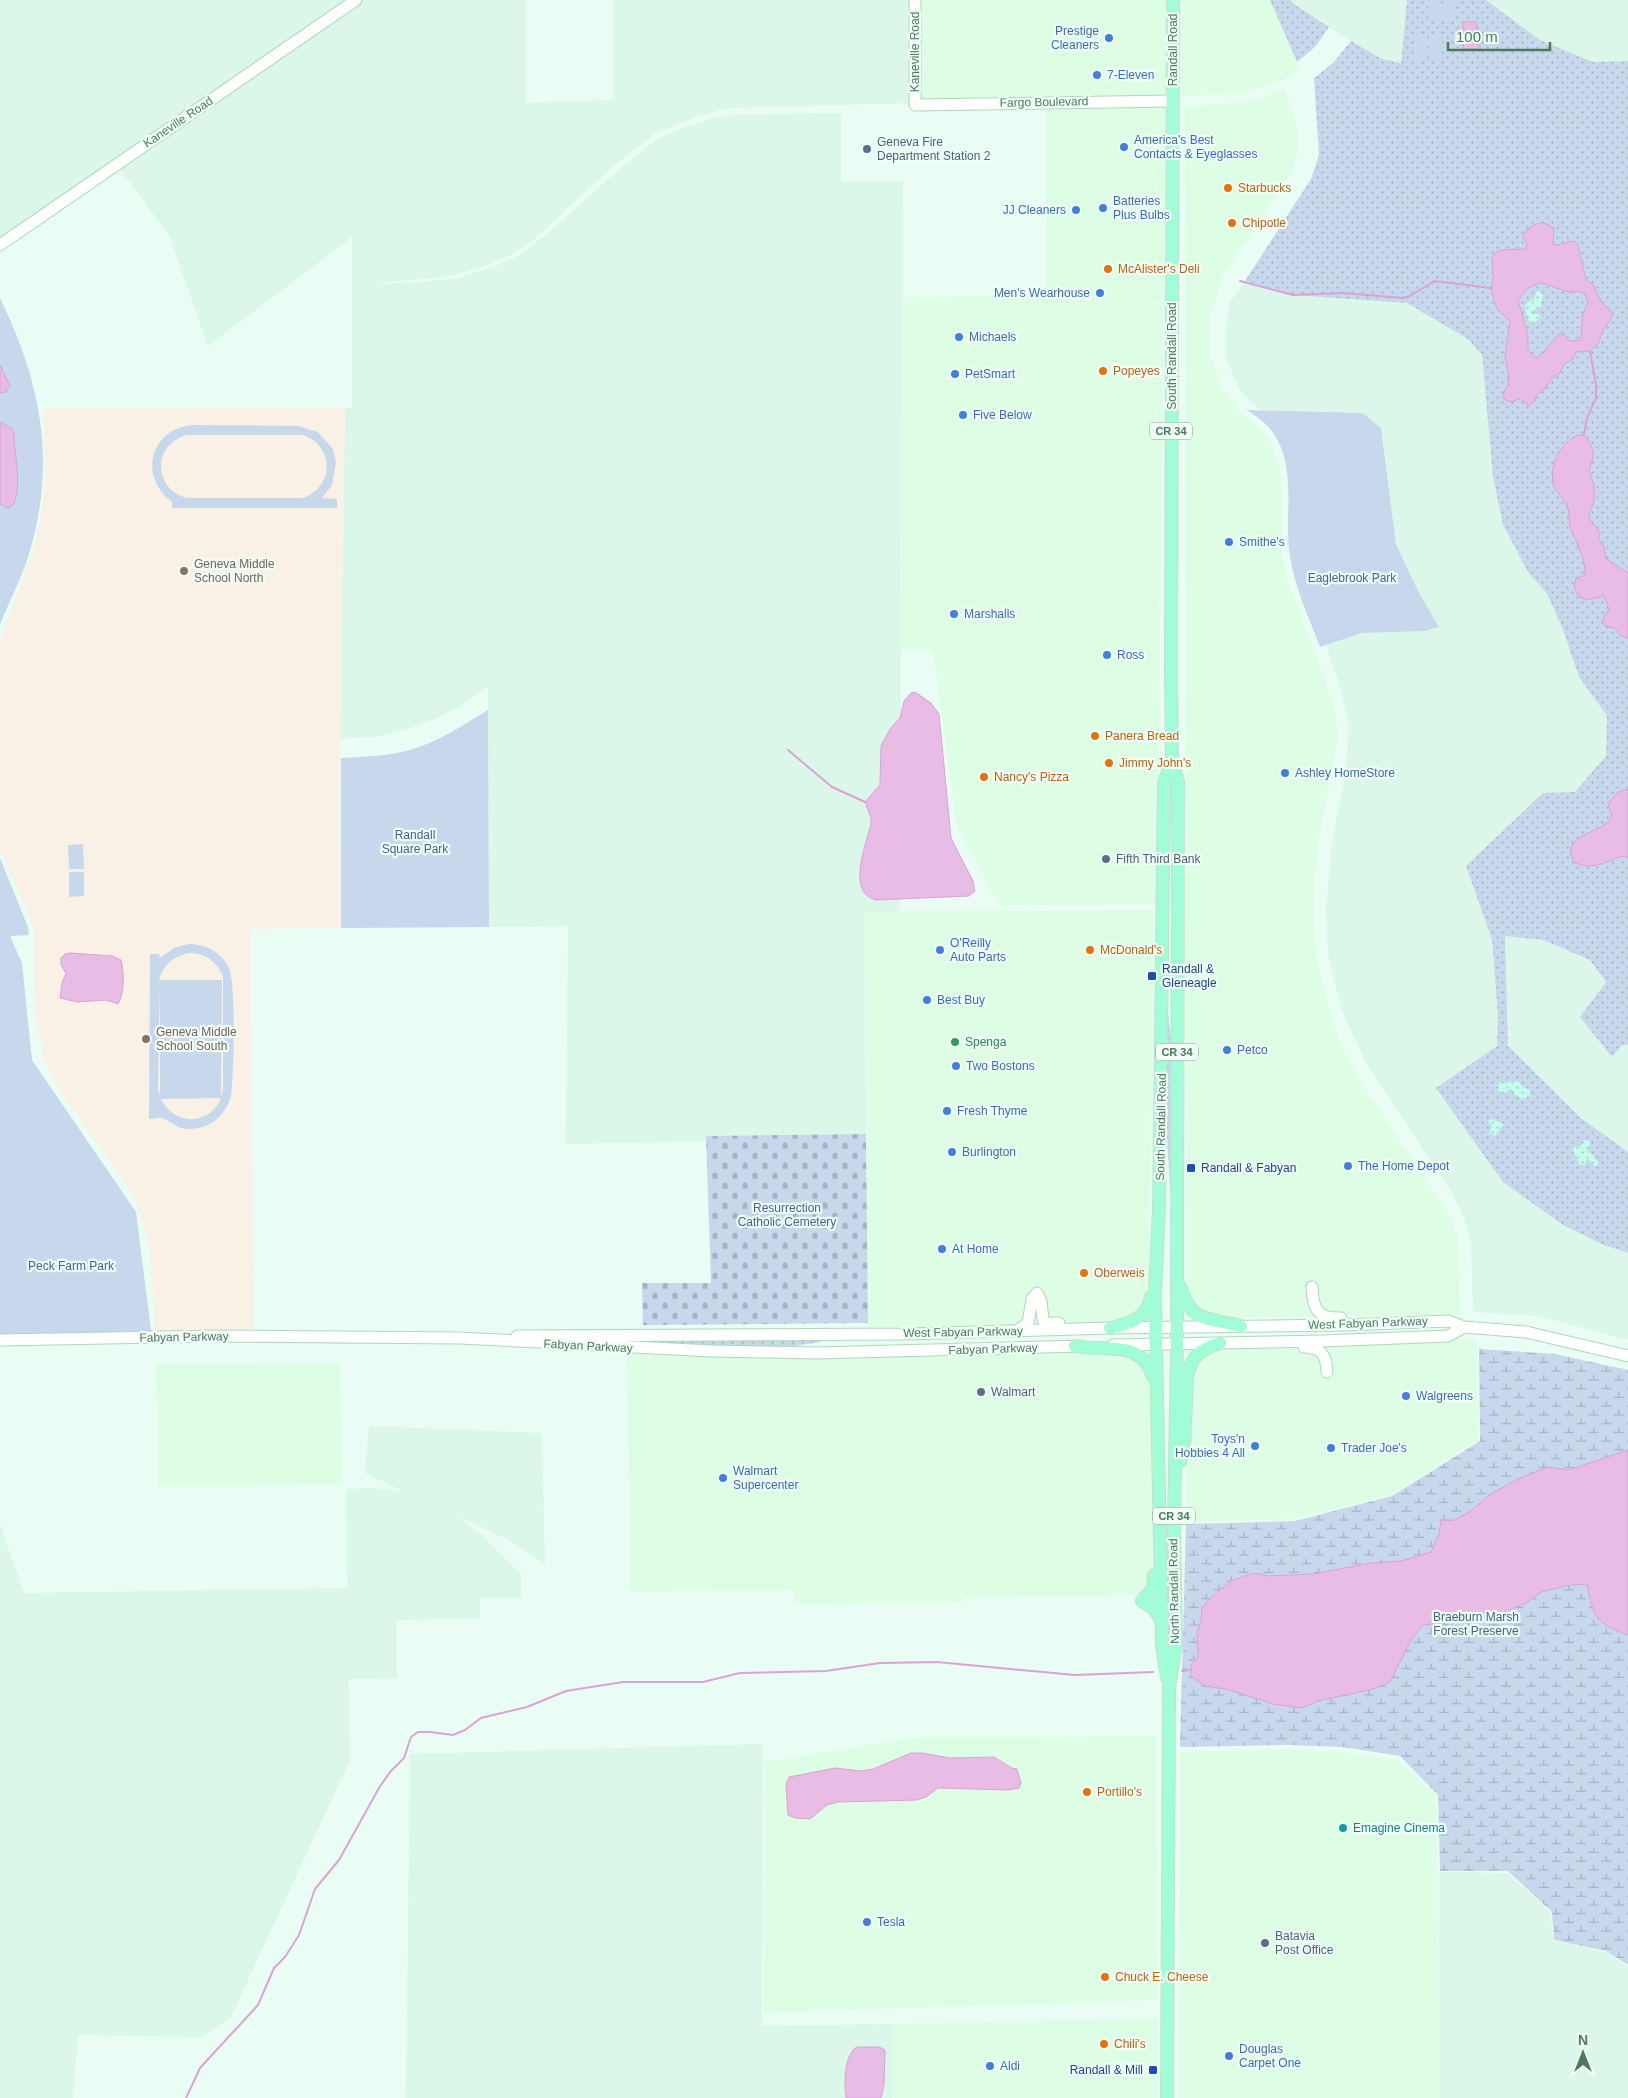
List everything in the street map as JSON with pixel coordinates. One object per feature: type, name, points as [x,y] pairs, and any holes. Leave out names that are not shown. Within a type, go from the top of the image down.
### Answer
[{"type":"main road","name":"Kaneville Road","points":[[0,246],[356,0]]},
{"type":"main road","name":"Kaneville Road","points":[[915,0],[915,104]]},
{"type":"main road","name":"Randall Road","points":[[1173,0],[1173,100]]},
{"type":"main road","name":"Fargo Boulevard","points":[[915,104],[1173,100]]},
{"type":"main road","name":"South Randall Road","points":[[1173,100],[1172,762],[1178,781],[1177,1344]]},
{"type":"main road","name":"South Randall Road","points":[[1155,1344],[1164,782],[1172,762]]},
{"type":"main road","points":[[1016,1331],[1028,1322],[1032,1300],[1037,1293],[1041,1301],[1043,1320],[1046,1323],[1087,1324],[1110,1328],[1134,1320],[1148,1309],[1151,1299],[1152,1262],[1158,1245]]},
{"type":"main road","points":[[1177,1274],[1187,1305],[1192,1311],[1207,1319],[1240,1326]]},
{"type":"main road","points":[[1312,1287],[1315,1306],[1319,1312],[1328,1318],[1393,1317],[1417,1322]]},
{"type":"main road","name":"West Fabyan Parkway","points":[[460,1338],[527,1335],[827,1335],[1449,1321],[1464,1327],[1526,1332],[1628,1356]]},
{"type":"main road","name":"West Fabyan Parkway","points":[[1177,1344],[1448,1336],[1464,1327]]},
{"type":"main road","name":"Fabyan Parkway","points":[[0,1340],[215,1336],[460,1338],[701,1351],[816,1353],[1177,1344]]},
{"type":"main road","points":[[1174,1489],[1184,1446],[1189,1368],[1197,1354],[1220,1343]]},
{"type":"main road","points":[[1235,1343],[1267,1348],[1315,1348],[1325,1357],[1327,1372]]},
{"type":"main road","name":"North Randall Road","points":[[1155,1344],[1162,1645],[1169,1688]]},
{"type":"main road","name":"North Randall Road","points":[[1167,2098],[1169,1688],[1176,1643],[1174,1489],[1177,1344]]},
{"type":"main road","points":[[1074,1346],[1091,1350],[1124,1350],[1139,1354],[1146,1360],[1156,1386]]},
{"type":"main road","points":[[1159,1510],[1154,1536],[1154,1583],[1151,1592],[1142,1601],[1154,1609],[1161,1620]]},
{"type":"shaded area","points":[[0,0],[353,0],[0,239]]},
{"type":"shaded area","points":[[362,0],[526,0],[526,103],[613,100],[613,0],[912,0],[912,103],[727,108],[693,118],[656,133],[611,168],[536,238],[513,254],[483,267],[446,277],[364,284],[423,282],[459,278],[518,256],[547,234],[655,140],[711,119],[733,115],[841,113],[841,181],[903,181],[900,911],[865,912],[866,1134],[706,1136],[706,1141],[566,1144],[568,926],[489,927],[488,686],[460,706],[435,719],[407,729],[375,737],[340,738],[345,408],[352,408],[352,237],[208,346],[169,235],[119,168]]},
{"type":"shaded area","points":[[917,0],[1170,0],[1171,98],[917,103]]},
{"type":"shaded area","points":[[1177,0],[1270,0],[1300,68],[1282,81],[1244,93],[1177,97]]},
{"type":"shaded area","points":[[1292,0],[1407,0],[1401,63],[1382,59],[1291,2]]},
{"type":"shaded area","points":[[1486,0],[1628,0],[1628,61],[1593,62],[1540,40]]},
{"type":"shaded area","points":[[1463,22],[1477,22],[1477,45],[1480,45],[1480,49],[1463,49]]},
{"type":"shaded area","points":[[1284,89],[1296,120],[1299,147],[1293,171],[1222,277],[1210,316],[1209,352],[1221,385],[1237,410],[1257,425],[1272,444],[1281,474],[1282,549],[1286,576],[1326,682],[1336,715],[1338,740],[1319,839],[1313,887],[1316,958],[1340,1043],[1359,1079],[1450,1216],[1459,1240],[1460,1314],[1186,1319],[1185,107],[1258,100]]},
{"type":"shaded area","points":[[1046,106],[1166,106],[1157,904],[1000,906],[957,827],[933,650],[900,651],[902,297],[1046,296]]},
{"type":"shaded area","points":[[1539,223],[1544,223],[1554,228],[1553,244],[1558,245],[1574,241],[1578,245],[1586,280],[1593,285],[1603,304],[1612,312],[1613,316],[1603,330],[1598,344],[1590,351],[1576,352],[1573,359],[1564,364],[1560,373],[1551,379],[1545,389],[1537,394],[1535,401],[1529,406],[1520,399],[1510,402],[1504,399],[1503,394],[1508,385],[1509,376],[1505,357],[1510,321],[1497,309],[1491,290],[1493,277],[1492,256],[1500,250],[1526,249],[1527,244],[1523,238],[1525,233]],"holes":[[[1540,283],[1568,292],[1582,292],[1588,301],[1582,318],[1581,340],[1570,341],[1564,335],[1559,334],[1541,355],[1536,358],[1528,350],[1526,330],[1518,300],[1528,288]]]},
{"type":"shaded area","points":[[1245,281],[1293,295],[1407,303],[1469,339],[1482,355],[1493,477],[1503,525],[1528,572],[1547,594],[1562,627],[1579,677],[1607,716],[1606,756],[1575,793],[1543,793],[1466,866],[1492,940],[1498,1016],[1497,1046],[1628,1253],[1628,1340],[1538,1316],[1473,1312],[1471,1244],[1465,1221],[1452,1193],[1366,1063],[1342,1011],[1328,954],[1326,908],[1333,836],[1344,782],[1349,726],[1340,686],[1326,645],[1362,633],[1425,631],[1439,627],[1418,591],[1396,544],[1381,428],[1363,413],[1261,410],[1241,392],[1226,359],[1226,332],[1229,304]]},
{"type":"shaded area","points":[[0,365],[10,386],[6,392],[0,393]]},
{"type":"shaded area","points":[[44,408],[345,408],[340,738],[341,928],[251,929],[253,1334],[155,1334],[150,1252],[145,1228],[135,1201],[127,1186],[59,1090],[43,1057],[36,1021],[34,931],[28,912],[0,851],[0,640],[33,550],[42,513],[45,481]]},
{"type":"shaded area","points":[[0,422],[11,428],[14,433],[18,479],[13,505],[8,508],[0,504]]},
{"type":"shaded area","points":[[1579,435],[1584,435],[1587,438],[1593,450],[1593,458],[1589,470],[1594,485],[1594,502],[1589,514],[1590,520],[1599,531],[1599,540],[1604,547],[1606,559],[1628,573],[1628,638],[1621,636],[1615,628],[1605,626],[1603,623],[1604,615],[1606,615],[1609,609],[1604,596],[1585,600],[1578,595],[1574,586],[1576,579],[1585,575],[1584,563],[1571,528],[1567,504],[1555,489],[1553,473],[1556,457],[1566,443]]},
{"type":"shaded area","points":[[915,692],[931,703],[939,714],[951,838],[973,881],[975,891],[969,896],[876,900],[867,896],[862,888],[860,878],[862,855],[871,824],[871,818],[865,802],[880,785],[881,746],[890,729],[900,718],[904,701],[911,693]]},
{"type":"shaded area","points":[[1628,789],[1628,857],[1617,858],[1593,866],[1575,863],[1571,853],[1572,846],[1576,840],[1607,823],[1611,818],[1608,803],[1618,792]]},
{"type":"shaded area","points":[[1154,910],[1149,1321],[868,1329],[865,911]]},
{"type":"shaded area","points":[[1505,936],[1543,940],[1590,960],[1606,982],[1612,1057],[1621,1045],[1628,1044],[1628,1152],[1581,1118],[1508,1046]]},
{"type":"shaded area","points":[[65,954],[112,956],[121,960],[123,982],[122,994],[118,1004],[106,1000],[77,1002],[60,998],[62,983],[66,973],[61,965],[61,958]]},
{"type":"shaded area","points":[[1477,1339],[1478,1440],[1391,1495],[1295,1519],[1186,1522],[1185,1348]]},
{"type":"shaded area","points":[[1150,1350],[1153,1595],[964,1597],[964,1602],[794,1604],[794,1590],[630,1592],[627,1352],[806,1359]]},
{"type":"shaded area","points":[[340,1363],[342,1484],[158,1486],[156,1364]]},
{"type":"shaded area","points":[[369,1426],[542,1433],[545,1565],[511,1541],[459,1517],[481,1535],[521,1574],[521,1598],[480,1598],[480,1618],[397,1620],[397,1678],[349,1679],[350,1760],[230,2019],[201,2037],[78,2035],[73,2098],[0,2098],[0,1524],[24,1593],[347,1588],[346,1489],[373,1488],[405,1492],[365,1473]]},
{"type":"shaded area","points":[[1628,1450],[1628,1635],[1609,1627],[1598,1618],[1591,1604],[1587,1584],[1571,1585],[1541,1592],[1526,1603],[1496,1616],[1484,1613],[1475,1614],[1446,1622],[1423,1625],[1411,1640],[1390,1682],[1373,1689],[1318,1701],[1302,1708],[1273,1704],[1226,1689],[1204,1686],[1191,1676],[1191,1665],[1198,1657],[1197,1632],[1201,1621],[1202,1607],[1231,1581],[1254,1573],[1269,1576],[1312,1574],[1372,1563],[1401,1561],[1431,1552],[1439,1534],[1441,1521],[1454,1520],[1471,1511],[1489,1495],[1518,1479],[1548,1467],[1569,1470]]},
{"type":"shaded area","points":[[1156,1736],[1157,2000],[764,2013],[765,1762],[910,1738]]},
{"type":"shaded area","points":[[763,1744],[762,2026],[892,2024],[892,2098],[406,2098],[410,1754]]},
{"type":"shaded area","points":[[1287,1749],[1341,1752],[1397,1760],[1437,1795],[1439,2098],[1179,2098],[1180,1752]]},
{"type":"shaded area","points":[[911,1753],[950,1758],[994,1757],[1017,1769],[1021,1783],[1019,1788],[1009,1790],[938,1788],[926,1797],[917,1800],[838,1802],[827,1805],[810,1819],[795,1818],[788,1815],[786,1785],[789,1777],[835,1768],[861,1771],[873,1769]]},
{"type":"shaded area","points":[[1439,1872],[1508,1873],[1551,1913],[1553,1941],[1606,1952],[1628,1967],[1628,2098],[1439,2098]]},
{"type":"shaded area","points":[[1158,2018],[1158,2098],[892,2098],[892,2024]]},
{"type":"shaded area","points":[[859,2047],[879,2047],[885,2050],[884,2085],[881,2098],[846,2098],[845,2079],[847,2065],[851,2052]]},
{"type":"green space","points":[[1270,0],[1292,0],[1291,2],[1329,27],[1315,47],[1297,62]]},
{"type":"green space","points":[[1407,0],[1486,0],[1540,40],[1593,62],[1628,61],[1628,1044],[1621,1046],[1612,1057],[1580,1017],[1606,982],[1590,960],[1543,940],[1505,936],[1508,1046],[1581,1118],[1628,1152],[1628,1253],[1604,1245],[1563,1225],[1503,1182],[1436,1088],[1497,1046],[1498,1016],[1492,940],[1466,866],[1543,793],[1575,792],[1606,756],[1607,716],[1579,677],[1562,627],[1547,594],[1528,572],[1503,525],[1493,477],[1482,355],[1468,339],[1407,303],[1293,295],[1245,281],[1311,179],[1319,155],[1314,78],[1333,63],[1351,41],[1382,59],[1401,63]]},
{"type":"green space","points":[[1428,0],[1439,0],[1439,21],[1428,21]]},
{"type":"green space","points":[[1443,0],[1454,0],[1454,21],[1442,21]]},
{"type":"green space","points":[[1415,34],[1427,34],[1427,59],[1415,59]]},
{"type":"green space","points":[[1430,35],[1442,35],[1442,59],[1430,59]]},
{"type":"green space","points":[[0,298],[26,361],[35,392],[43,455],[42,487],[29,554],[0,625]]},
{"type":"green space","name":"Eaglebrook Park","points":[[1247,410],[1363,413],[1381,428],[1396,544],[1418,591],[1439,627],[1425,631],[1362,633],[1320,647],[1292,569],[1288,541],[1288,491],[1285,459],[1280,444],[1271,430]]},
{"type":"green space","points":[[192,425],[298,426],[318,432],[333,449],[336,463],[332,485],[322,498],[337,499],[337,508],[172,508],[172,502],[161,492],[155,480],[152,468],[158,445],[166,435],[178,428]],"holes":[[[187,435],[303,435],[313,440],[321,448],[327,467],[321,485],[313,493],[303,498],[187,498],[176,493],[167,485],[163,476],[161,466],[163,456],[168,447],[176,440]]]},
{"type":"green space","name":"Randall Square Park","points":[[488,710],[489,927],[341,928],[341,758],[384,755],[420,747],[440,738]]},
{"type":"green space","points":[[83,844],[84,869],[69,869],[68,845]]},
{"type":"green space","name":"Peck Farm Park","points":[[0,858],[28,927],[29,935],[10,936],[22,963],[32,1060],[136,1212],[152,1338],[0,1339]]},
{"type":"green space","points":[[69,872],[84,872],[84,896],[69,897]]},
{"type":"green space","points":[[188,944],[200,945],[217,953],[229,968],[233,992],[234,1030],[231,1096],[224,1111],[213,1122],[206,1126],[190,1129],[181,1128],[163,1118],[149,1119],[150,954],[159,954],[160,958],[174,948]],"holes":[[[189,953],[200,954],[210,959],[217,966],[223,977],[223,1089],[221,1097],[222,980],[159,980],[163,970],[170,962],[178,956]],[[160,982],[160,1095],[158,1088]],[[221,1098],[209,1114],[201,1118],[192,1119],[174,1114],[161,1099]]]},
{"type":"green space","points":[[1166,1013],[1168,1013],[1173,1055],[1172,1188],[1170,1188],[1166,1119]]},
{"type":"green space","name":"Resurrection Catholic Cemetery","points":[[866,1134],[868,1323],[643,1325],[642,1283],[711,1283],[706,1136]]},
{"type":"green space","points":[[533,1338],[820,1338],[820,1342],[763,1351]]},
{"type":"green space","name":"Braeburn Marsh Forest Preserve","points":[[1479,1349],[1555,1354],[1628,1370],[1628,1965],[1606,1951],[1554,1940],[1552,1912],[1508,1871],[1440,1871],[1438,1795],[1400,1756],[1343,1747],[1287,1745],[1180,1747],[1186,1524],[1295,1521],[1392,1496],[1480,1441]]},
{"type":"green space","points":[[1165,1502],[1172,1643],[1167,1643]]},
{"type":"sand","points":[[1539,291],[1543,295],[1541,307],[1532,311],[1533,314],[1540,314],[1540,317],[1535,323],[1532,323],[1528,320],[1525,306],[1528,302],[1535,299],[1536,292]]},
{"type":"sand","points":[[1512,1081],[1519,1082],[1523,1087],[1530,1090],[1530,1096],[1523,1099],[1515,1095],[1511,1089],[1503,1093],[1497,1090],[1500,1082],[1507,1083]]},
{"type":"sand","points":[[1492,1119],[1504,1124],[1495,1136],[1489,1133],[1492,1126],[1488,1121]]},
{"type":"sand","points":[[1584,1140],[1589,1141],[1590,1144],[1587,1152],[1591,1153],[1599,1163],[1597,1166],[1594,1166],[1587,1158],[1585,1165],[1580,1165],[1573,1150],[1574,1147],[1581,1146]]},
{"type":"waterway","points":[[1240,281],[1293,295],[1343,293],[1403,298],[1410,296],[1434,281],[1491,288]]},
{"type":"waterway","points":[[1584,435],[1587,418],[1596,398],[1596,384],[1590,351]]},
{"type":"waterway","points":[[788,750],[832,787],[865,802]]},
{"type":"waterway","points":[[186,2098],[200,2068],[258,2005],[274,1968],[285,1957],[299,1935],[315,1889],[339,1860],[379,1788],[390,1772],[404,1758],[411,1737],[418,1732],[453,1735],[465,1730],[481,1718],[527,1707],[566,1691],[623,1682],[703,1682],[740,1673],[826,1671],[880,1663],[937,1662],[1075,1675],[1153,1672]]},
{"type":"waterway","points":[[1182,1671],[1191,1670]]},
{"type":"place","name":"Prestige Cleaners","points":[[1109,38]]},
{"type":"place","name":"7-Eleven","points":[[1097,75]]},
{"type":"place","name":"America's Best Contacts & Eyeglasses","points":[[1124,147]]},
{"type":"place","name":"Geneva Fire Department Station 2","points":[[867,149]]},
{"type":"place","name":"Starbucks","points":[[1228,188]]},
{"type":"place","name":"Batteries Plus Bulbs","points":[[1103,208]]},
{"type":"place","name":"JJ Cleaners","points":[[1076,210]]},
{"type":"place","name":"Chipotle","points":[[1232,223]]},
{"type":"place","name":"McAlister's Deli","points":[[1108,269]]},
{"type":"place","name":"Men's Wearhouse","points":[[1100,293]]},
{"type":"place","name":"Michaels","points":[[959,337]]},
{"type":"place","name":"Popeyes","points":[[1103,371]]},
{"type":"place","name":"PetSmart","points":[[955,374]]},
{"type":"place","name":"Five Below","points":[[963,415]]},
{"type":"place","name":"Smithe's","points":[[1229,542]]},
{"type":"place","name":"Geneva Middle School North","points":[[184,571]]},
{"type":"place","name":"Marshalls","points":[[954,614]]},
{"type":"place","name":"Ross","points":[[1107,655]]},
{"type":"place","name":"Panera Bread","points":[[1095,736]]},
{"type":"place","name":"Jimmy John's","points":[[1109,763]]},
{"type":"place","name":"Ashley HomeStore","points":[[1285,773]]},
{"type":"place","name":"Nancy's Pizza","points":[[984,777]]},
{"type":"place","name":"Fifth Third Bank","points":[[1106,859]]},
{"type":"place","name":"O'Reilly Auto Parts","points":[[940,950]]},
{"type":"place","name":"McDonald's","points":[[1090,950]]},
{"type":"place","name":"Randall & Gleneagle","points":[[1152,976]]},
{"type":"place","name":"Best Buy","points":[[927,1000]]},
{"type":"place","name":"Geneva Middle School South","points":[[146,1039]]},
{"type":"place","name":"Spenga","points":[[955,1042]]},
{"type":"place","name":"Petco","points":[[1227,1050]]},
{"type":"place","name":"Two Bostons","points":[[956,1066]]},
{"type":"place","name":"Fresh Thyme","points":[[947,1111]]},
{"type":"place","name":"Burlington","points":[[952,1152]]},
{"type":"place","name":"The Home Depot","points":[[1348,1166]]},
{"type":"place","name":"Randall & Fabyan","points":[[1191,1168]]},
{"type":"place","name":"At Home","points":[[942,1249]]},
{"type":"place","name":"Oberweis","points":[[1084,1273]]},
{"type":"place","name":"Walmart","points":[[981,1392]]},
{"type":"place","name":"Walgreens","points":[[1406,1396]]},
{"type":"place","name":"Toys'n Hobbies 4 All","points":[[1255,1446]]},
{"type":"place","name":"Trader Joe's","points":[[1331,1448]]},
{"type":"place","name":"Walmart Supercenter","points":[[723,1478]]},
{"type":"place","name":"Portillo's","points":[[1087,1792]]},
{"type":"place","name":"Emagine Cinema","points":[[1343,1828]]},
{"type":"place","name":"Tesla","points":[[867,1922]]},
{"type":"place","name":"Batavia Post Office","points":[[1265,1943]]},
{"type":"place","name":"Chuck E. Cheese","points":[[1105,1977]]},
{"type":"place","name":"Chili's","points":[[1104,2044]]},
{"type":"place","name":"Douglas Carpet One","points":[[1229,2056]]},
{"type":"place","name":"Aldi","points":[[990,2066]]},
{"type":"place","name":"Randall & Mill","points":[[1153,2070]]}]
